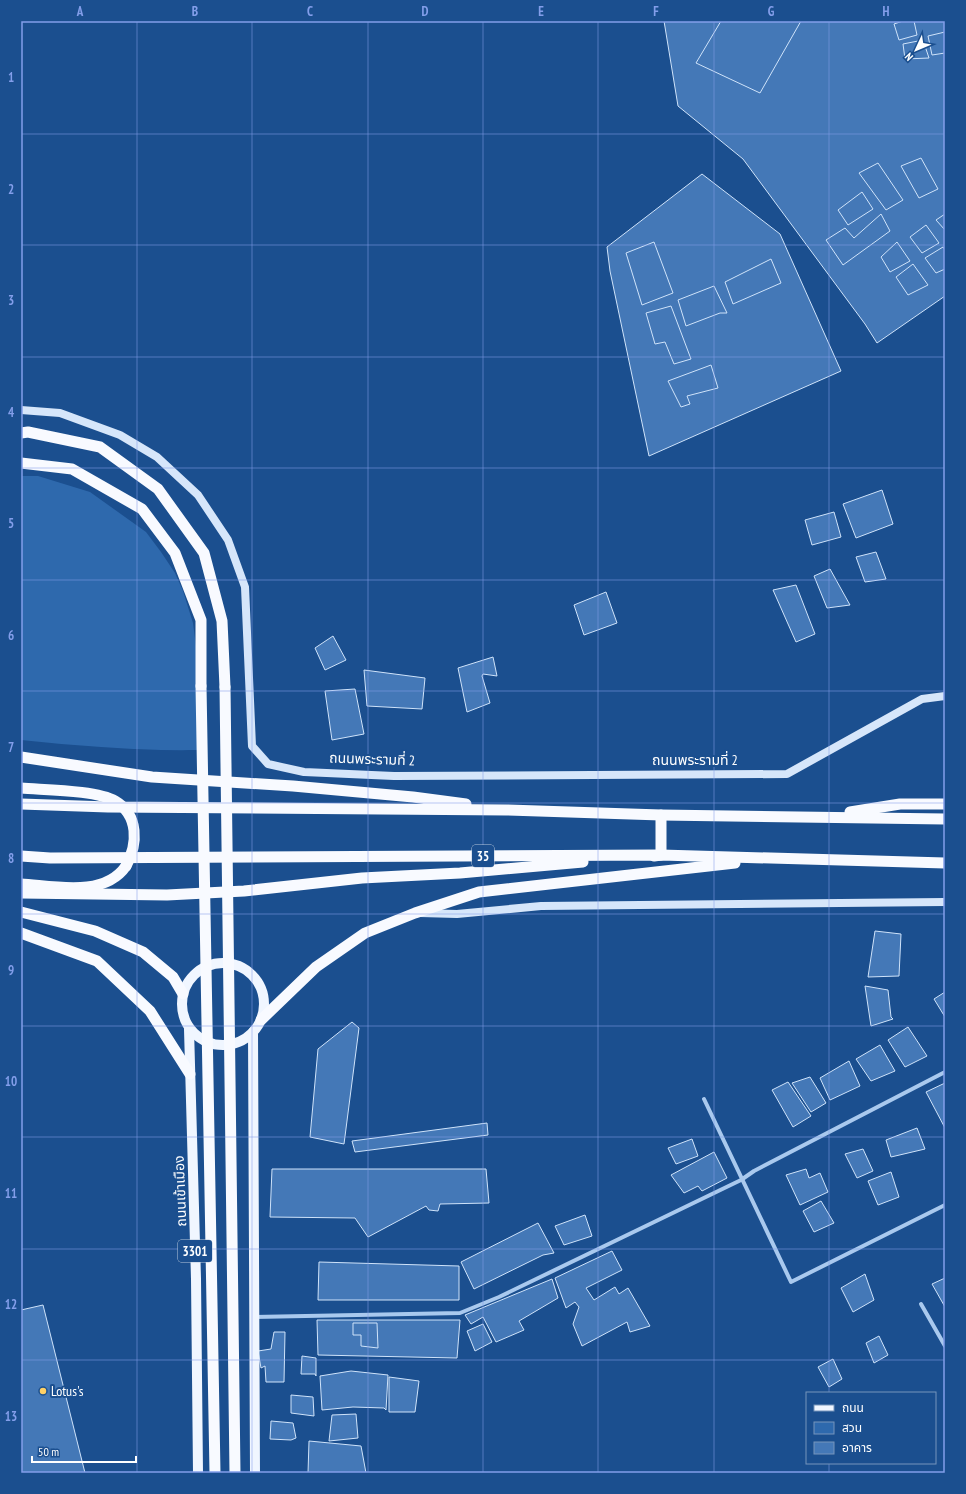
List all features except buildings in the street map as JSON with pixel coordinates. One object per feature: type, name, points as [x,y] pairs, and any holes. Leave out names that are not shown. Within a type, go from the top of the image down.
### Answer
[{"type":"highway","points":[[21,433],[28,432],[100,447],[158,489],[204,552],[222,621],[225,687],[235,1473]]},
{"type":"highway","points":[[21,463],[72,468],[142,509],[175,554],[201,620],[215,1473]]},
{"type":"highway","points":[[21,757],[152,776],[293,786],[413,797],[507,810]]},
{"type":"highway","points":[[21,788],[78,793],[99,796],[115,801],[131,818],[135,830],[133,854],[126,867],[102,885],[83,887],[21,884]]},
{"type":"highway","points":[[21,804],[108,807],[507,810],[661,815],[945,819]]},
{"type":"highway","points":[[822,817],[900,804],[945,804]]},
{"type":"highway","points":[[21,893],[112,895],[231,892],[362,878],[460,873],[661,855],[661,815]]},
{"type":"highway","name":"35","points":[[21,856],[58,858],[661,855],[945,863]]},
{"type":"highway","points":[[261,1020],[316,967],[364,933],[415,913],[479,892],[773,858]]},
{"type":"highway","points":[[231,892],[232,963]]},
{"type":"highway","points":[[202,893],[204,966]]},
{"type":"highway","points":[[21,912],[95,931],[143,952],[173,977],[183,994]]},
{"type":"highway","points":[[21,933],[97,961],[150,1010],[190,1074]]},
{"type":"main road","name":"ถนนพระรามที่ 2","points":[[21,410],[60,412],[120,435],[157,457],[198,495],[228,540],[245,587],[252,746],[268,764],[304,772],[394,776],[787,774],[922,699],[945,696]]},
{"type":"main road","points":[[415,913],[457,914],[556,906],[945,902]]},
{"type":"main road","points":[[189,1029],[208,1043],[220,1046],[232,1045],[244,1040],[253,1032],[261,1020],[264,1006],[263,992],[256,979],[251,974],[245,969],[232,963],[218,962],[204,966]]},
{"type":"main road","name":"ถนนเข้าเมือง","points":[[198,1473],[196,1287],[189,1029],[182,1016],[181,1001],[184,987],[192,975],[204,966]]},
{"type":"main road","points":[[253,1032],[253,1317],[255,1473]]},
{"type":"street","points":[[253,1317],[460,1313],[499,1297],[741,1180],[754,1170],[945,1072]]},
{"type":"street","points":[[704,1099],[741,1180],[791,1282],[945,1205]]},
{"type":"street","points":[[921,1304],[945,1346]]},
{"type":"green space","points":[[21,476],[38,476],[90,492],[146,532],[175,573],[183,591],[193,623],[196,646],[197,750],[109,748],[21,740]]},
{"type":"place","name":"Lotus's","points":[[43,1391]]}]
